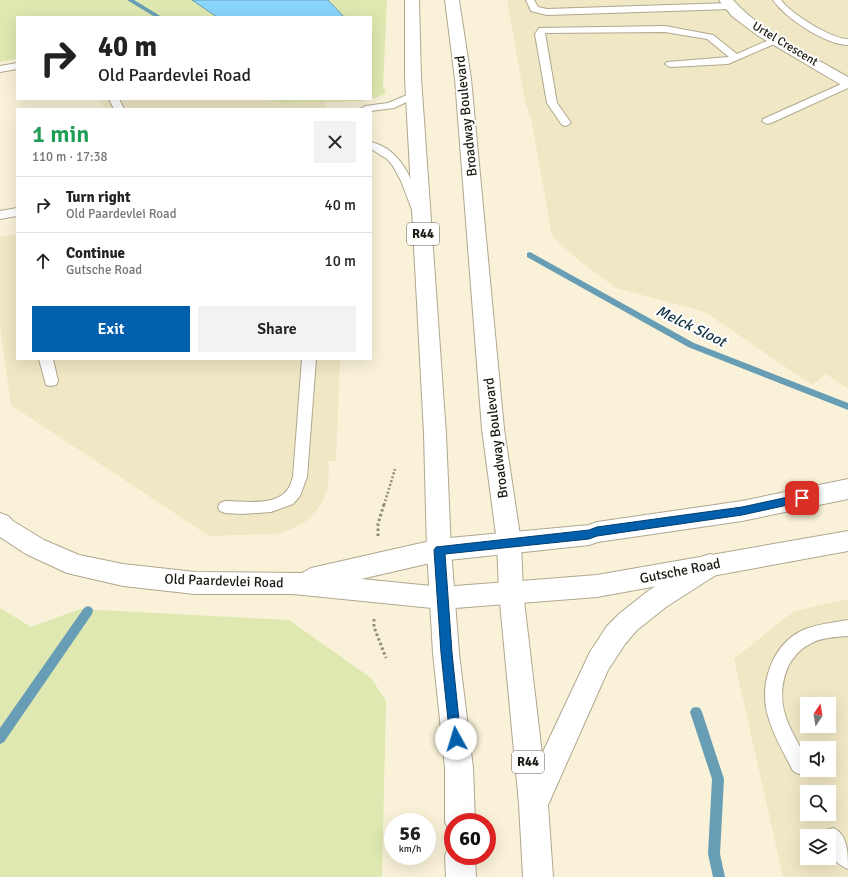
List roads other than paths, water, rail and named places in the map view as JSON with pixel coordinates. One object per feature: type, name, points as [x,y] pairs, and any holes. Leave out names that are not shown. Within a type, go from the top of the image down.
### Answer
[{"type":"main road","name":"R44","points":[[412,0],[414,95],[435,434],[439,550],[458,768],[460,813]]},
{"type":"main road","name":"Broadway Boulevard","points":[[452,0],[463,79],[493,429],[509,542],[511,592],[533,804],[538,877]]},
{"type":"main road","name":"Urtel Crescent","points":[[728,3],[746,21],[848,83]]},
{"type":"main road","points":[[509,542],[589,534],[742,511],[848,489]]},
{"type":"main road","name":"Old Paardevlei Road","points":[[0,523],[5,528],[35,547],[76,565],[123,575],[195,583],[293,583],[442,598]]},
{"type":"main road","name":"Gutsche Road","points":[[442,598],[597,586],[848,541]]},
{"type":"main road","name":"Old Paardevlei Road","points":[[293,583],[439,550],[509,542]]},
{"type":"main road","points":[[533,804],[599,661],[616,634],[628,622],[657,599],[710,565]]},
{"type":"main road","points":[[460,865],[461,877]]},
{"type":"lane","points":[[530,0],[534,9],[547,12],[728,3]]},
{"type":"lane","points":[[777,0],[782,8],[833,39],[841,42],[848,42]]},
{"type":"lane","points":[[566,123],[552,103],[540,34],[542,30],[665,29],[710,37],[736,58]]},
{"type":"lane","points":[[670,64],[721,62],[736,58],[776,40]]},
{"type":"lane","points":[[0,69],[16,66]]},
{"type":"lane","name":"Urtel Crescent","points":[[766,121],[848,83]]},
{"type":"lane","points":[[372,108],[390,106],[414,95]]},
{"type":"lane","points":[[372,145],[387,152],[398,164],[422,224]]},
{"type":"lane","points":[[0,215],[16,212]]},
{"type":"lane","points":[[46,360],[51,381]]},
{"type":"lane","points":[[225,507],[275,505],[286,500],[293,494],[300,477],[309,360]]},
{"type":"lane","points":[[799,765],[775,712],[773,696],[774,682],[778,669],[785,655],[795,644],[807,636],[848,628]]},
{"type":"lane","points":[[836,844],[848,859]]},
{"type":"water","points":[[192,0],[328,0],[343,16],[216,16]]},
{"type":"waterway","name":"Melck Sloot","points":[[130,0],[157,16]]},
{"type":"waterway","name":"Melck Sloot","points":[[530,255],[691,345],[848,407]]},
{"type":"waterway","points":[[0,738],[88,611]]},
{"type":"waterway","points":[[696,712],[718,779],[714,854],[719,877]]}]
